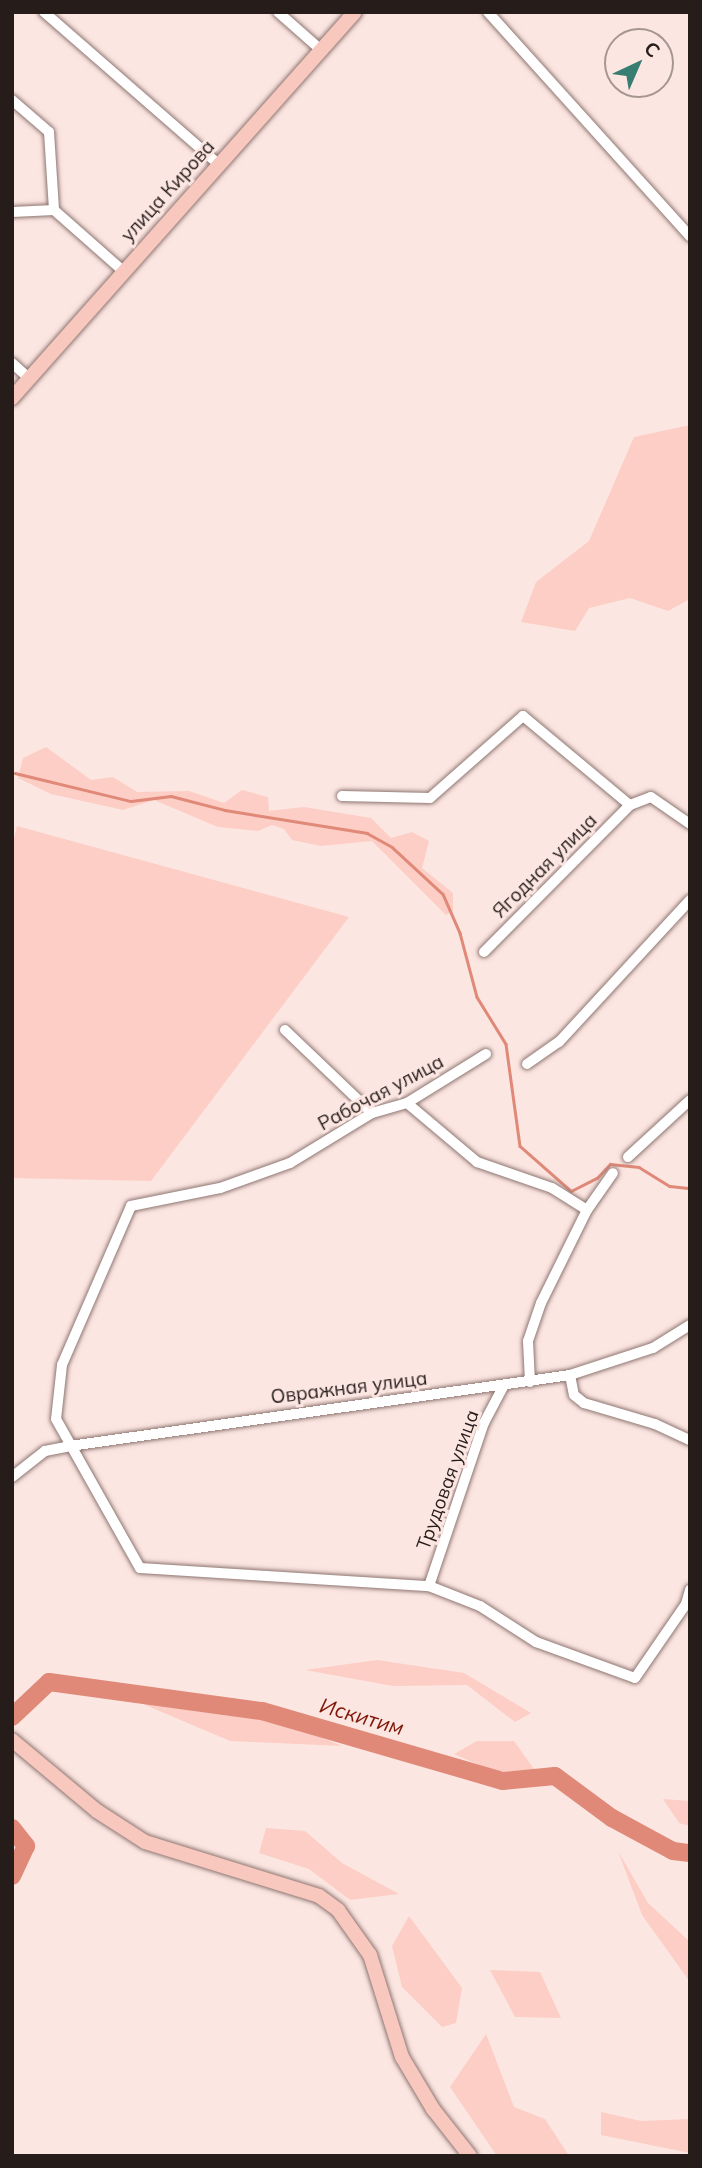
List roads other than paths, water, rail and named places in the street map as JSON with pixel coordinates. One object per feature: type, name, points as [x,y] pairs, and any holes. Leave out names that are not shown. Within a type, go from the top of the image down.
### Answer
[{"type":"main road","name":"улица Кирова","points":[[12,398],[122,270],[355,12]]},
{"type":"main road","points":[[12,1740],[45,1769],[145,1842],[319,1896],[338,1910],[370,1955],[402,2057],[433,2109],[470,2156]]},
{"type":"street","points":[[44,12],[218,164]]},
{"type":"street","points":[[278,12],[321,50]]},
{"type":"street","points":[[488,12],[690,236]]},
{"type":"street","points":[[12,100],[49,132],[54,209],[122,270]]},
{"type":"street","points":[[12,212],[54,209]]},
{"type":"street","points":[[12,363],[30,379]]},
{"type":"street","points":[[342,796],[430,799],[523,716],[630,805],[651,797],[690,824]]},
{"type":"street","name":"Ягодная улица","points":[[484,953],[630,805]]},
{"type":"street","points":[[527,1064],[559,1042],[690,900]]},
{"type":"street","points":[[285,1030],[372,1113]]},
{"type":"street","name":"Рабочая улица","points":[[70,1446],[56,1419],[62,1365],[131,1206],[220,1188],[290,1163],[372,1113],[407,1103],[486,1055]]},
{"type":"street","points":[[628,1157],[690,1100]]},
{"type":"street","points":[[407,1103],[477,1162],[552,1188],[587,1210]]},
{"type":"street","points":[[530,1382],[528,1341],[541,1303],[587,1210],[613,1173]]},
{"type":"street","name":"Овражная улица","points":[[12,1477],[45,1451],[70,1446],[503,1387],[570,1375],[653,1348],[690,1325]]},
{"type":"street","points":[[570,1375],[574,1395],[584,1403],[655,1424],[690,1440]]},
{"type":"street","name":"Трудовая улица","points":[[429,1586],[484,1423],[503,1387]]},
{"type":"street","points":[[70,1446],[140,1568],[429,1586],[480,1606],[536,1642],[635,1678],[688,1605],[690,1590]]},
{"type":"waterway","points":[[15,773],[131,801],[171,796],[225,810],[367,833],[392,847],[443,894],[460,933],[477,997],[506,1044],[520,1146],[571,1191],[597,1178],[610,1164],[639,1167],[670,1186],[690,1188]]},
{"type":"waterway","name":"Искитим","points":[[12,1717],[49,1682],[262,1711],[503,1781],[555,1776],[612,1818],[673,1851],[690,1853]]},
{"type":"waterway","name":"Искитим","points":[[12,1828],[26,1846],[12,1876]]}]
